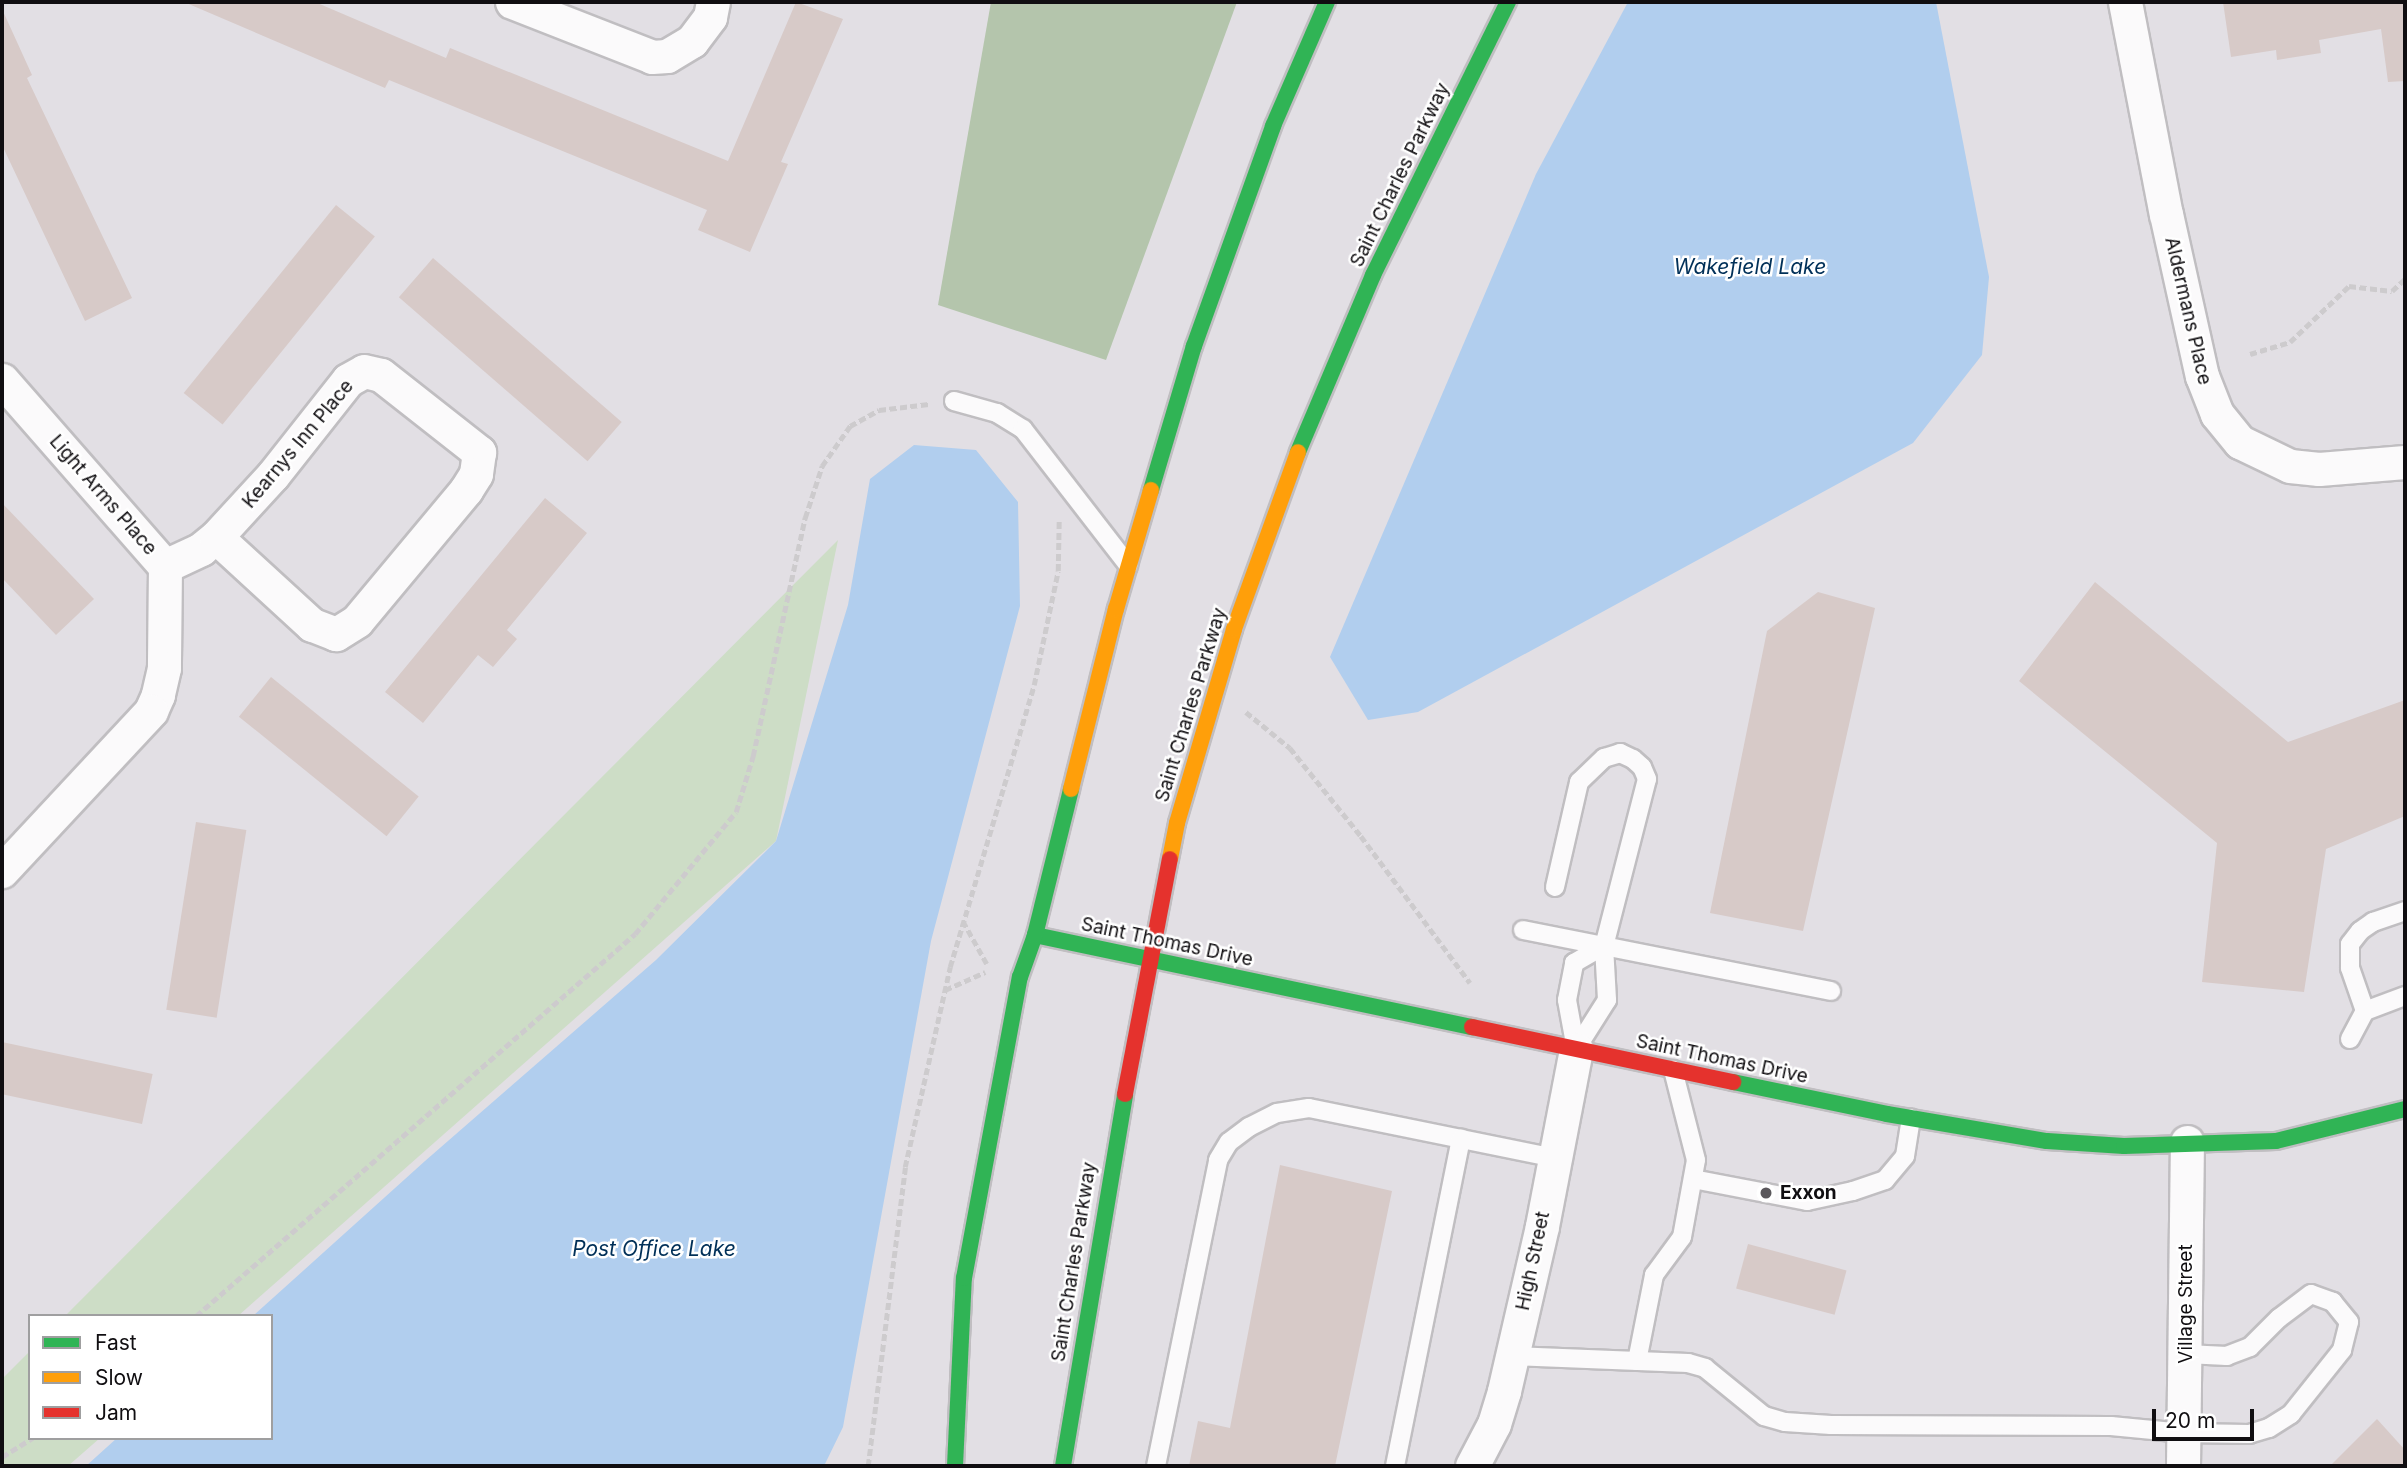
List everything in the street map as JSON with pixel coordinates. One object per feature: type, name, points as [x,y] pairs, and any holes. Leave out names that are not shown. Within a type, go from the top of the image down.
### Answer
[{"type":"main road","points":[[955,1466],[964,1278],[999,1076],[1020,977],[1035,935],[1128,565],[1194,346],[1273,126],[1327,2]]},
{"type":"main road","name":"Saint Charles Parkway","points":[[1063,1466],[1114,1151],[1143,1010],[1149,961],[1177,823],[1219,680],[1306,433],[1373,275],[1508,2]]},
{"type":"main road","name":"Saint Thomas Drive","points":[[1035,935],[1672,1070],[1911,1118],[2047,1141],[2124,1146],[2276,1141],[2405,1109]]},
{"type":"street","points":[[512,2],[652,57],[667,56],[692,41],[710,17],[713,2]]},
{"type":"street","name":"Aldermans Place","points":[[2125,2],[2165,214],[2202,376],[2217,414],[2240,442],[2290,466],[2319,469],[2405,461]]},
{"type":"street","name":"Kearnys Inn Place","points":[[165,566],[201,548],[216,537],[273,475],[348,380],[364,371],[381,375],[479,452],[476,474],[466,490],[357,621],[336,634],[312,625],[216,537]]},
{"type":"street","name":"Light Arms Place","points":[[2,380],[165,566],[164,668],[158,695],[138,727],[2,871]]},
{"type":"street","name":"High Street","points":[[1472,1466],[1494,1424],[1512,1356],[1576,1049]]},
{"type":"street","name":"Village Street","points":[[2183,1466],[2187,1142]]},
{"type":"lane","points":[[954,401],[997,413],[1023,429],[1128,565]]},
{"type":"lane","points":[[1555,887],[1579,782],[1604,758],[1620,753],[1633,759],[1642,767],[1647,779],[1604,946],[1607,1000],[1576,1049]]},
{"type":"lane","points":[[2365,1011],[2350,968],[2350,944],[2372,922],[2405,911]]},
{"type":"lane","points":[[1523,930],[1831,991]]},
{"type":"lane","points":[[1576,1049],[1567,1000],[1574,963],[1604,946]]},
{"type":"lane","points":[[2350,1039],[2365,1011],[2405,996]]},
{"type":"lane","points":[[1637,1361],[1654,1275],[1682,1237],[1696,1160],[1672,1070]]},
{"type":"lane","points":[[1156,1466],[1218,1160],[1229,1142],[1249,1127],[1277,1113],[1309,1108],[1555,1158]]},
{"type":"lane","points":[[1693,1179],[1807,1201],[1853,1191],[1885,1180],[1905,1156],[1911,1118]]},
{"type":"lane","points":[[1395,1466],[1461,1139]]},
{"type":"lane","points":[[1512,1356],[1688,1363],[1704,1368],[1764,1416],[1785,1422],[1831,1425],[2111,1426],[2184,1433],[2249,1434],[2269,1428],[2291,1414],[2342,1350],[2349,1322],[2333,1302],[2311,1294],[2280,1318],[2250,1347],[2227,1356],[2186,1354]]},
{"type":"path","points":[[2250,354],[2290,342],[2349,286],[2392,291],[2405,279]]},
{"type":"path","points":[[198,1314],[635,934],[652,914],[736,812],[753,757],[805,518],[822,466],[850,426],[879,410],[954,401]]},
{"type":"path","points":[[868,1466],[905,1167],[944,990],[1034,685],[1058,571],[1059,478]]},
{"type":"path","points":[[1219,680],[1247,713],[1290,748],[1362,836],[1470,983]]},
{"type":"path","points":[[944,990],[990,969],[963,921]]},
{"type":"path","points":[[2,1457],[30,1440]]},
{"type":"green space","points":[[991,2],[1237,2],[1106,360],[938,305]]},
{"type":"green space","points":[[838,540],[776,841],[240,1314],[67,1314]]},
{"type":"green space","points":[[28,1353],[28,1440],[98,1440],[68,1466],[2,1466],[2,1379]]},
{"type":"water","name":"Wakefield Lake","points":[[1628,2],[1936,2],[1989,277],[1982,355],[1913,443],[1418,712],[1368,720],[1330,657],[1536,174]]},
{"type":"water","name":"Post Office Lake","points":[[914,445],[976,450],[1018,502],[1020,606],[931,941],[843,1427],[824,1466],[86,1466],[115,1440],[273,1440],[273,1314],[255,1314],[425,1161],[656,960],[776,841],[848,605],[870,479]]},
{"type":"building","points":[[184,2],[315,2],[446,58],[450,48],[728,161],[796,2],[843,19],[781,162],[788,164],[750,252],[698,230],[707,210],[389,80],[385,88]]},
{"type":"building","points":[[2223,2],[2405,2],[2405,81],[2388,82],[2381,29],[2319,40],[2321,53],[2277,60],[2276,50],[2231,57]]},
{"type":"building","points":[[2,9],[32,75],[27,78],[132,298],[85,321],[2,145]]},
{"type":"building","points":[[336,205],[375,236],[223,425],[184,393]]},
{"type":"building","points":[[433,258],[622,422],[588,461],[399,297]]},
{"type":"building","points":[[545,498],[587,533],[507,630],[517,639],[493,667],[478,655],[423,723],[385,692]]},
{"type":"building","points":[[2,503],[94,599],[56,635],[2,578]]},
{"type":"building","points":[[2095,582],[2288,742],[2405,700],[2405,816],[2326,849],[2304,992],[2202,982],[2217,843],[2019,681]]},
{"type":"building","points":[[1818,592],[1875,608],[1803,931],[1710,913],[1767,631]]},
{"type":"building","points":[[271,677],[419,797],[387,836],[239,717]]},
{"type":"building","points":[[196,822],[246,830],[217,1018],[166,1010]]},
{"type":"building","points":[[2,1042],[153,1074],[142,1124],[2,1094]]},
{"type":"building","points":[[1280,1165],[1392,1191],[1335,1466],[1189,1466],[1198,1421],[1230,1428]]},
{"type":"building","points":[[1748,1244],[1847,1270],[1835,1315],[1736,1288]]},
{"type":"building","points":[[2377,1419],[2405,1450],[2405,1466],[2330,1466]]},
{"type":"traffic: fast","points":[[1151,490],[1194,346],[1273,126],[1327,2]]},
{"type":"traffic: fast","points":[[1298,452],[1373,275],[1508,2]]},
{"type":"traffic: fast","points":[[955,1466],[964,1278],[1020,977],[1035,935],[1071,789]]},
{"type":"traffic: fast","points":[[1035,935],[1472,1027]]},
{"type":"traffic: fast","points":[[1733,1082],[1887,1114],[2047,1141],[2124,1146],[2276,1141],[2405,1109]]},
{"type":"traffic: fast","points":[[1063,1466],[1125,1094]]},
{"type":"traffic: slow","points":[[1170,859],[1177,823],[1234,629],[1298,452]]},
{"type":"traffic: slow","points":[[1071,789],[1116,609],[1151,490]]},
{"type":"traffic: jam","points":[[1125,1094],[1170,859]]},
{"type":"traffic: jam","points":[[1472,1027],[1733,1082]]},
{"type":"place","name":"Exxon","points":[[1766,1193]]}]
